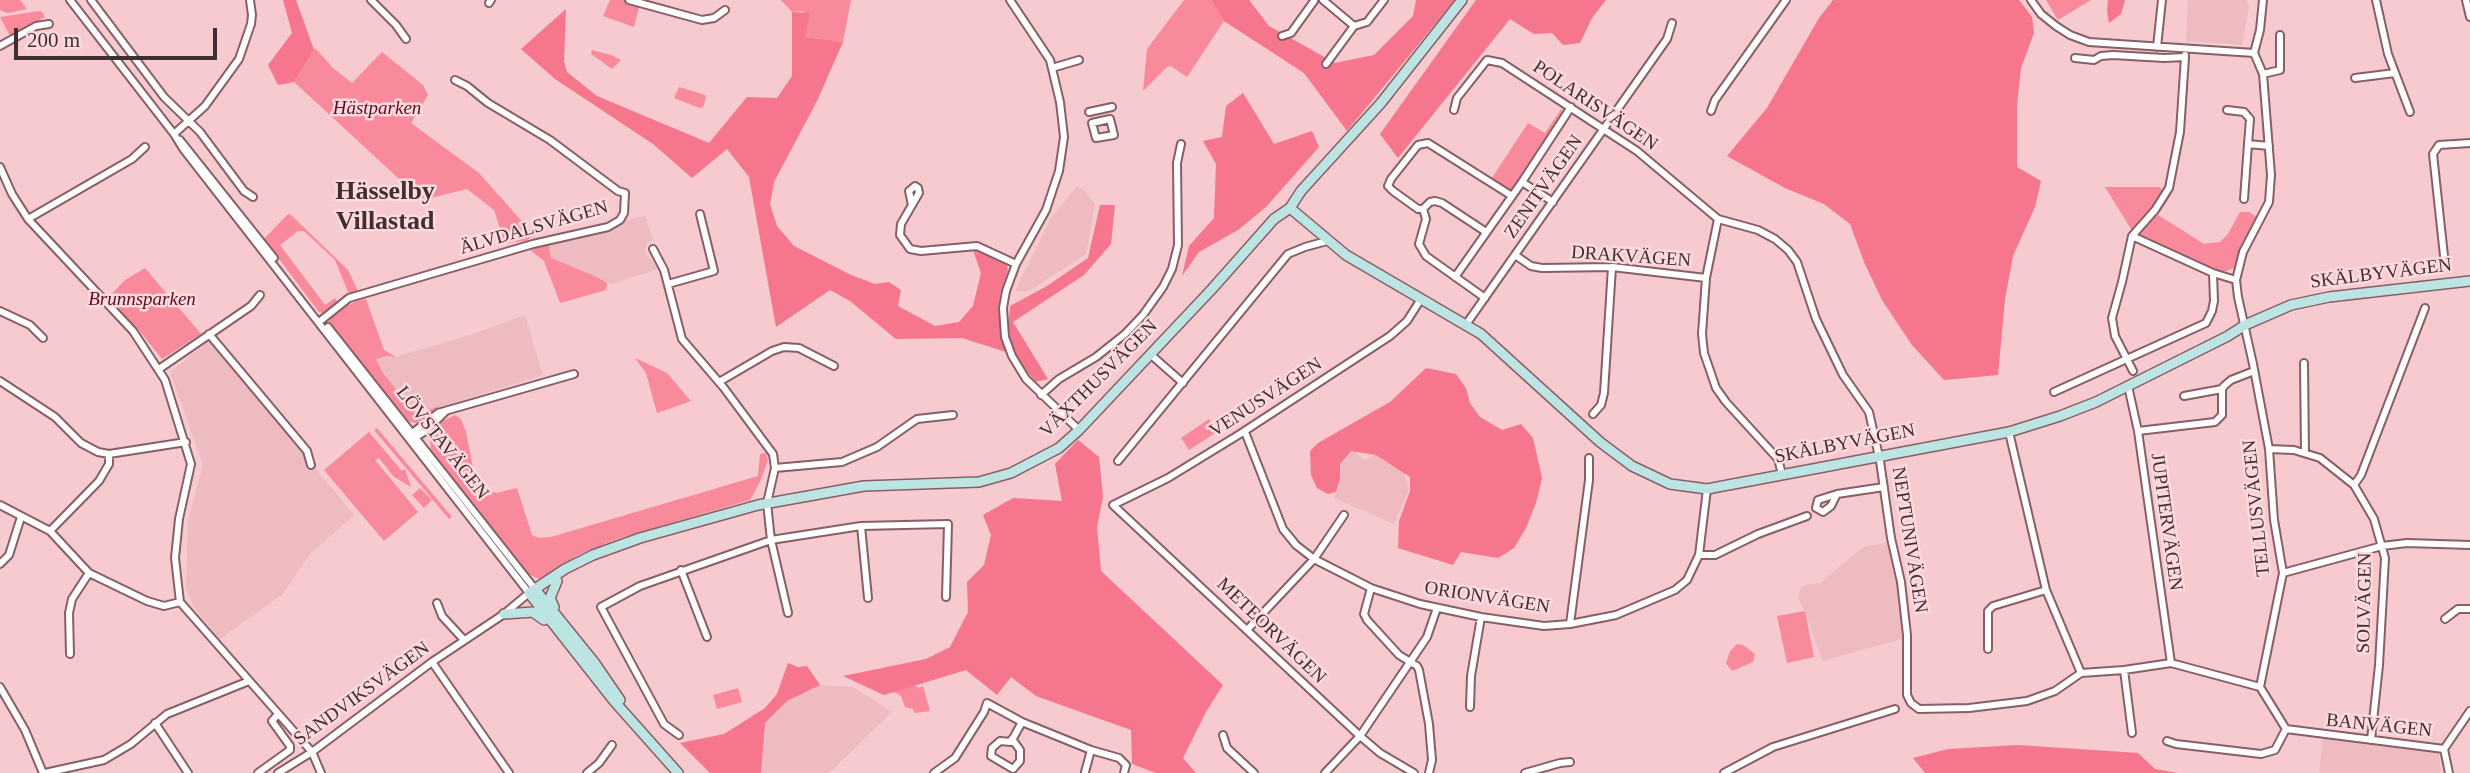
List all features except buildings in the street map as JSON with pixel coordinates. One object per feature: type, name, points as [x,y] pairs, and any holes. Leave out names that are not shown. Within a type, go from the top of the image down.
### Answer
[{"type":"street","name":"LÖVSTAVÄGEN","points":[[70,0],[184,150],[534,594],[557,629],[614,701],[678,773]]},
{"type":"street","points":[[91,0],[164,97],[200,132],[244,191],[253,197]]},
{"type":"street","points":[[174,134],[205,106],[239,59],[251,24],[250,0]]},
{"type":"street","points":[[370,0],[396,25],[406,39]]},
{"type":"street","points":[[629,0],[702,20],[714,18],[724,10]]},
{"type":"street","points":[[1010,0],[1047,55],[1060,102],[1064,137],[1059,171],[1046,210],[1016,264],[1006,291],[1003,308],[1005,337],[1012,356],[1026,379],[1079,430]]},
{"type":"street","points":[[1304,0],[1315,1]]},
{"type":"street","points":[[1323,0],[1354,26]]},
{"type":"street","points":[[1326,64],[1354,26],[1367,22],[1384,0]]},
{"type":"street","name":"VÄXTHUSVÄGEN","points":[[534,594],[565,569],[640,538],[767,503],[864,486],[979,482],[1011,473],[1059,448],[1079,430],[1274,219],[1290,208],[1301,191],[1381,103],[1462,0]]},
{"type":"street","points":[[1711,111],[1715,100],[1786,0]]},
{"type":"street","points":[[2031,0],[2041,15],[2070,35],[2089,42],[2157,47],[2185,53],[2253,53]]},
{"type":"street","points":[[2157,47],[2162,0]]},
{"type":"street","points":[[2132,236],[2213,273],[2236,280],[2243,252],[2269,202],[2272,175],[2263,74],[2253,53],[2260,30],[2263,0]]},
{"type":"street","points":[[2376,0],[2384,41],[2410,112]]},
{"type":"street","points":[[2466,0],[2470,18]]},
{"type":"street","points":[[1282,36],[1291,33],[1315,1]]},
{"type":"street","name":"ZENITVÄGEN","points":[[1466,323],[1667,39],[1672,23]]},
{"type":"street","points":[[0,46],[36,26],[49,24]]},
{"type":"street","points":[[2263,74],[2280,70],[2280,35]]},
{"type":"street","points":[[2075,58],[2094,60],[2113,55],[2164,58],[2185,53]]},
{"type":"street","points":[[2133,372],[2111,324],[2132,236],[2155,210],[2169,188],[2180,132],[2185,53]]},
{"type":"street","points":[[1052,68],[1079,60]]},
{"type":"street","name":"POLARISVÄGEN","points":[[1454,110],[1457,98],[1487,61],[1502,63],[1637,150],[1718,219],[1758,230],[1775,239],[1797,262],[1815,318],[1843,375],[1869,412],[1879,455]]},
{"type":"street","points":[[2355,78],[2395,73]]},
{"type":"street","name":"ÄLVDALSVÄGEN","points":[[320,321],[349,298],[533,244],[608,227],[620,220],[624,213],[625,193],[618,191],[550,140],[455,80]]},
{"type":"street","points":[[1089,112],[1112,107]]},
{"type":"street","points":[[1455,277],[1571,107]]},
{"type":"street","points":[[2227,110],[2244,113],[2250,119],[2244,199]]},
{"type":"street","points":[[1423,209],[1418,209],[1388,186],[1422,142],[1428,143],[1512,196]]},
{"type":"street","points":[[2445,265],[2433,154],[2439,145],[2470,143]]},
{"type":"street","points":[[1041,395],[1059,379],[1096,357],[1125,334],[1163,287],[1172,269],[1178,245],[1177,163],[1181,144]]},
{"type":"street","points":[[2248,144],[2269,146]]},
{"type":"street","points":[[28,219],[132,159],[145,147]]},
{"type":"street","points":[[0,166],[12,194],[28,219],[117,313],[145,347],[165,380],[191,464],[191,474],[179,519],[175,558],[180,602],[312,752],[321,773]]},
{"type":"street","points":[[1522,182],[1553,202]]},
{"type":"street","points":[[1423,209],[1430,202],[1442,203],[1486,232]]},
{"type":"street","points":[[912,205],[901,224],[900,235],[910,249],[921,251],[977,246],[1016,264]]},
{"type":"street","name":"SKÄLBYVÄGEN","points":[[1290,208],[1346,255],[1466,323],[1632,466],[1670,484],[1707,489],[2009,432],[2060,416],[2128,386],[2291,305],[2329,297],[2470,281]]},
{"type":"street","points":[[1423,209],[1426,219],[1419,244],[1426,256],[1485,298]]},
{"type":"street","points":[[668,284],[714,271],[700,214]]},
{"type":"street","points":[[1718,219],[1706,278],[1702,334],[1704,353],[1716,388],[1778,459],[1782,474]]},
{"type":"street","points":[[1118,461],[1288,254],[1327,241]]},
{"type":"street","points":[[653,249],[664,270],[682,339],[774,454],[775,468],[767,503],[771,540],[788,613]]},
{"type":"street","name":"DRAKVÄGEN","points":[[1515,255],[1531,266],[1542,268],[1612,267],[1706,278]]},
{"type":"street","points":[[1593,414],[1601,405],[1604,393],[1612,267]]},
{"type":"street","points":[[2054,392],[2206,323],[2214,301],[2213,273]]},
{"type":"street","name":"TELLUSVÄGEN","points":[[2236,280],[2269,449],[2274,520],[2283,573],[2260,687]]},
{"type":"street","points":[[159,369],[251,306],[260,295]]},
{"type":"street","name":"VENUSVÄGEN","points":[[1113,505],[1168,478],[1245,432],[1390,335],[1407,321],[1421,299]]},
{"type":"street","points":[[2354,485],[2361,475],[2426,309]]},
{"type":"street","points":[[0,311],[30,325],[43,338]]},
{"type":"street","points":[[209,334],[307,452],[310,465]]},
{"type":"street","points":[[719,382],[772,351],[784,347],[799,348],[834,366]]},
{"type":"street","points":[[1150,354],[1184,383]]},
{"type":"street","points":[[2304,363],[2305,453]]},
{"type":"street","points":[[2184,396],[2222,389],[2227,383],[2254,371]]},
{"type":"street","points":[[412,437],[438,413],[574,374]]},
{"type":"street","points":[[0,381],[55,416],[81,443],[98,452],[109,454],[186,442]]},
{"type":"street","name":"JUPITERVÄGEN","points":[[2128,386],[2138,431],[2171,663]]},
{"type":"street","points":[[2138,431],[2215,422],[2222,415],[2222,389]]},
{"type":"street","points":[[775,468],[842,462],[877,447],[917,419],[953,415]]},
{"type":"street","name":"ORIONVÄGEN","points":[[1245,432],[1283,529],[1296,545],[1314,559],[1371,588],[1420,604],[1481,617],[1544,626],[1616,615],[1675,590],[1687,580],[1699,555],[1707,489]]},
{"type":"street","points":[[2009,432],[2046,590],[2081,673],[2171,663],[2260,687],[2286,729],[2275,750],[2261,754],[2167,741]]},
{"type":"street","name":"SOLVÄGEN","points":[[2269,449],[2305,453],[2320,458],[2354,485],[2374,519],[2385,558],[2379,665],[2371,740]]},
{"type":"street","points":[[50,531],[79,505],[99,481],[109,464],[109,454]]},
{"type":"street","name":"NEPTUNIVÄGEN","points":[[1879,455],[1903,595],[1907,635],[1907,695],[1911,703],[1919,709],[1969,708],[2027,701],[2055,691],[2081,673]]},
{"type":"street","points":[[1570,624],[1589,480],[1589,458]]},
{"type":"street","points":[[1837,494],[1884,486]]},
{"type":"street","points":[[0,505],[50,531],[89,573],[147,601],[164,606],[180,602]]},
{"type":"street","name":"METEORVÄGEN","points":[[1113,505],[1360,736],[1380,753],[1414,773]]},
{"type":"street","points":[[1247,630],[1314,559],[1344,514]]},
{"type":"street","points":[[1699,555],[1715,555],[1758,534],[1807,516]]},
{"type":"street","points":[[0,565],[9,555],[20,517]]},
{"type":"street","points":[[679,735],[664,724],[601,607],[640,586],[771,540],[861,526],[948,524],[946,597]]},
{"type":"street","points":[[861,526],[868,598]]},
{"type":"street","points":[[2283,573],[2382,546],[2407,542],[2470,545]]},
{"type":"street","name":"VÄXTHUSVÄGEN","points":[[534,594],[557,581],[584,560]]},
{"type":"street","points":[[681,570],[707,637]]},
{"type":"street","points":[[70,654],[72,599],[89,573]]},
{"type":"street","points":[[557,581],[550,598],[568,629]]},
{"type":"street","points":[[1371,588],[1364,614],[1367,620],[1399,655],[1417,666],[1422,680],[1432,760],[1429,773]]},
{"type":"street","points":[[1988,649],[1988,611],[1993,606],[2046,590]]},
{"type":"street","name":"LÖVSTAVÄGEN","points":[[534,594],[568,629],[618,697],[683,773]]},
{"type":"street","name":"SANDVIKSVÄGEN","points":[[278,773],[312,752],[432,662],[534,594]]},
{"type":"street","points":[[437,604],[442,616],[464,640]]},
{"type":"street","points":[[1325,773],[1360,736],[1427,637],[1437,608]]},
{"type":"street","points":[[2445,619],[2458,609],[2470,609]]},
{"type":"street","points":[[504,614],[533,612],[557,629]]},
{"type":"street","points":[[1470,707],[1471,676],[1481,617]]},
{"type":"street","points":[[432,662],[509,773]]},
{"type":"street","points":[[2124,670],[2132,733]]},
{"type":"street","points":[[0,687],[25,730],[44,773],[104,761],[131,744],[167,714],[249,681]]},
{"type":"street","points":[[934,773],[955,758],[984,712],[986,703],[1022,722],[1091,750],[1119,758],[1126,765],[1124,773]]},
{"type":"street","points":[[0,708],[10,705]]},
{"type":"street","points":[[1724,773],[1736,770],[1773,747],[1793,739],[1895,709]]},
{"type":"street","points":[[2444,749],[2470,711]]},
{"type":"street","points":[[258,773],[290,750],[290,746],[272,721],[278,714]]},
{"type":"street","points":[[1013,739],[1020,750],[1020,761],[1013,769],[991,756],[992,748],[1000,741],[1011,742],[1022,722]]},
{"type":"street","points":[[155,723],[188,773]]},
{"type":"street","name":"BANVÄGEN","points":[[2286,729],[2444,749],[2449,773]]},
{"type":"street","points":[[1223,735],[1227,748],[1254,773]]},
{"type":"street","points":[[587,773],[599,764],[612,745]]},
{"type":"street","points":[[1079,773],[1086,773],[1091,750]]},
{"type":"street","points":[[1525,773],[1560,762],[1570,762]]},
{"type":"shaded area","points":[[283,0],[296,0],[314,50],[294,82],[278,85],[268,65],[292,33]]},
{"type":"shaded area","points":[[1211,0],[1249,0],[1269,26],[1335,63],[1374,55],[1413,16],[1416,0],[1455,0],[1347,131],[1304,73],[1224,21]]},
{"type":"shaded area","points":[[1476,0],[1606,0],[1592,18],[1580,43],[1563,45],[1552,33],[1534,34],[1510,19],[1398,158],[1380,134]]},
{"type":"shaded area","points":[[1833,0],[2019,0],[2032,17],[2034,33],[2021,68],[2017,105],[2017,167],[2041,181],[2035,207],[2013,256],[2005,299],[1998,375],[1944,380],[1912,345],[1882,300],[1850,224],[1824,204],[1785,188],[1727,156],[1767,108],[1819,18]]},
{"type":"shaded area","points":[[2108,0],[2125,0],[2121,14],[2109,23],[2107,11]]},
{"type":"shaded area","points":[[2188,0],[2247,0],[2249,8],[2242,45],[2186,41]]},
{"type":"shaded area","points":[[566,9],[564,61],[567,72],[597,96],[709,143],[747,97],[777,98],[792,76],[792,12],[810,13],[805,37],[843,42],[817,101],[774,182],[770,204],[777,226],[794,246],[851,275],[875,284],[889,282],[901,290],[898,306],[935,326],[959,322],[973,306],[981,273],[973,250],[1007,264],[1008,271],[998,309],[1006,352],[962,338],[896,339],[850,301],[830,290],[776,327],[749,177],[727,149],[692,178],[653,144],[555,79],[521,49]]},
{"type":"shaded area","points":[[1243,93],[1274,144],[1312,131],[1319,147],[1266,207],[1238,230],[1199,252],[1182,276],[1189,246],[1214,218],[1216,164],[1203,141],[1222,137],[1226,106]]},
{"type":"shaded area","points":[[1077,186],[1086,192],[1095,204],[1086,254],[1029,291],[1015,291],[1051,218]]},
{"type":"shaded area","points":[[1100,205],[1115,205],[1111,244],[1084,275],[1013,322],[1048,379],[1035,382],[1018,359],[1008,333],[1010,306],[1047,286],[1088,258]]},
{"type":"shaded area","points":[[645,216],[653,240],[647,243],[644,251],[659,269],[611,284],[551,258],[549,245],[609,231],[627,220]]},
{"type":"shaded area","points":[[525,315],[543,375],[416,415],[383,373],[376,359],[396,357]]},
{"type":"shaded area","points":[[210,340],[354,515],[310,554],[283,594],[220,639],[194,608],[186,588],[188,520],[203,465],[170,372]]},
{"type":"shaded area","points":[[1426,368],[1456,374],[1480,417],[1502,430],[1521,424],[1533,438],[1542,478],[1536,503],[1514,548],[1498,558],[1461,552],[1453,565],[1398,548],[1399,521],[1410,491],[1410,477],[1376,455],[1351,451],[1340,464],[1336,492],[1328,494],[1317,488],[1311,475],[1310,451],[1318,443],[1390,402]]},
{"type":"shaded area","points":[[1078,440],[1099,457],[1103,497],[1097,527],[1101,571],[1223,685],[1183,758],[1196,773],[1156,773],[1132,764],[1131,730],[1036,696],[1011,677],[997,695],[966,670],[884,695],[843,676],[926,659],[950,647],[968,612],[967,582],[984,565],[991,535],[983,515],[1013,498],[1062,501],[1055,464]]},
{"type":"shaded area","points":[[1348,441],[1360,457],[1366,460],[1383,450],[1397,450],[1409,490],[1394,524],[1334,498],[1339,487],[1330,454]]},
{"type":"shaded area","points":[[1890,542],[1903,625],[1902,639],[1822,661],[1798,598],[1800,589],[1805,585],[1820,583],[1863,547]]},
{"type":"shaded area","points":[[788,663],[798,667],[807,666],[820,685],[787,701],[765,723],[761,773],[710,773],[680,743],[724,734],[765,708],[777,694]]},
{"type":"shaded area","points":[[820,685],[853,687],[892,712],[829,773],[761,773],[765,723],[787,701]]},
{"type":"shaded area","points":[[2323,738],[2439,753],[2441,773],[2319,773]]},
{"type":"shaded area","points":[[2018,745],[2138,753],[2155,769],[2178,773],[1925,773],[1913,758],[1948,749]]},
{"type":"green space","points":[[0,0],[20,0],[27,9],[8,13],[0,10]]},
{"type":"green space","points":[[610,0],[623,0],[639,7],[634,27],[603,16]]},
{"type":"green space","points":[[781,0],[851,0],[843,42],[805,37],[804,11],[792,12]]},
{"type":"green space","points":[[1184,0],[1211,0],[1224,21],[1187,77],[1171,66],[1167,67],[1143,91],[1147,49]]},
{"type":"green space","points":[[2046,0],[2091,0],[2058,20]]},
{"type":"green space","points":[[39,11],[45,17],[10,36],[0,17]]},
{"type":"green space","name":"Hästparken","points":[[315,48],[333,68],[352,83],[382,52],[423,85],[428,95],[411,123],[479,173],[534,235],[526,241],[505,243],[494,210],[467,189],[422,200],[294,82]]},
{"type":"green space","points":[[592,50],[621,60],[612,69],[591,54]]},
{"type":"green space","points":[[679,87],[705,95],[703,107],[674,98]]},
{"type":"green space","points":[[1562,108],[1512,190],[1506,191],[1490,181],[1528,123],[1545,133]]},
{"type":"green space","points":[[2105,187],[2159,187],[2171,195],[2158,215],[2204,244],[2220,242],[2228,234],[2240,212],[2249,212],[2257,217],[2234,268],[2223,272],[2134,234]]},
{"type":"green space","points":[[288,214],[348,270],[357,289],[357,292],[351,294],[348,292],[335,260],[304,231],[298,231],[280,245],[325,305],[335,298],[338,303],[323,313],[319,312],[264,239]]},
{"type":"green space","points":[[549,245],[551,258],[597,277],[607,283],[606,290],[560,303],[544,261],[530,250]]},
{"type":"green space","name":"Brunnsparken","points":[[145,268],[201,334],[162,359],[108,298],[125,280]]},
{"type":"green space","points":[[366,299],[384,350],[396,357],[376,359],[383,373],[416,414],[440,406],[416,423],[408,421],[397,411],[328,323],[340,310]]},
{"type":"green space","points":[[635,358],[667,373],[691,401],[657,413],[646,373]]},
{"type":"green space","points":[[455,415],[461,419],[466,432],[474,473],[479,483],[484,489],[497,493],[517,488],[532,535],[539,538],[551,537],[758,476],[760,454],[766,453],[768,460],[750,500],[617,539],[578,555],[539,579],[526,573],[431,451],[430,439],[434,430]]},
{"type":"green space","points":[[1209,419],[1217,432],[1189,450],[1181,438]]},
{"type":"green space","points":[[377,428],[452,517],[449,519],[374,430]]},
{"type":"green space","points":[[369,432],[402,471],[405,469],[411,487],[394,477],[379,458],[375,460],[418,512],[384,541],[324,470]]},
{"type":"green space","points":[[420,488],[432,500],[424,508],[412,495]]},
{"type":"green space","points":[[1805,611],[1814,657],[1787,663],[1777,616]]},
{"type":"green space","points":[[1737,644],[1755,654],[1753,662],[1732,671],[1726,663],[1730,651]]},
{"type":"green space","points":[[914,685],[919,688],[923,686],[930,711],[915,713],[913,709],[905,707],[901,696],[892,691]]},
{"type":"green space","points":[[738,688],[742,702],[717,709],[713,695]]},
{"type":"district","name":"Hässelby Villastad","points":[[385,207]]}]
